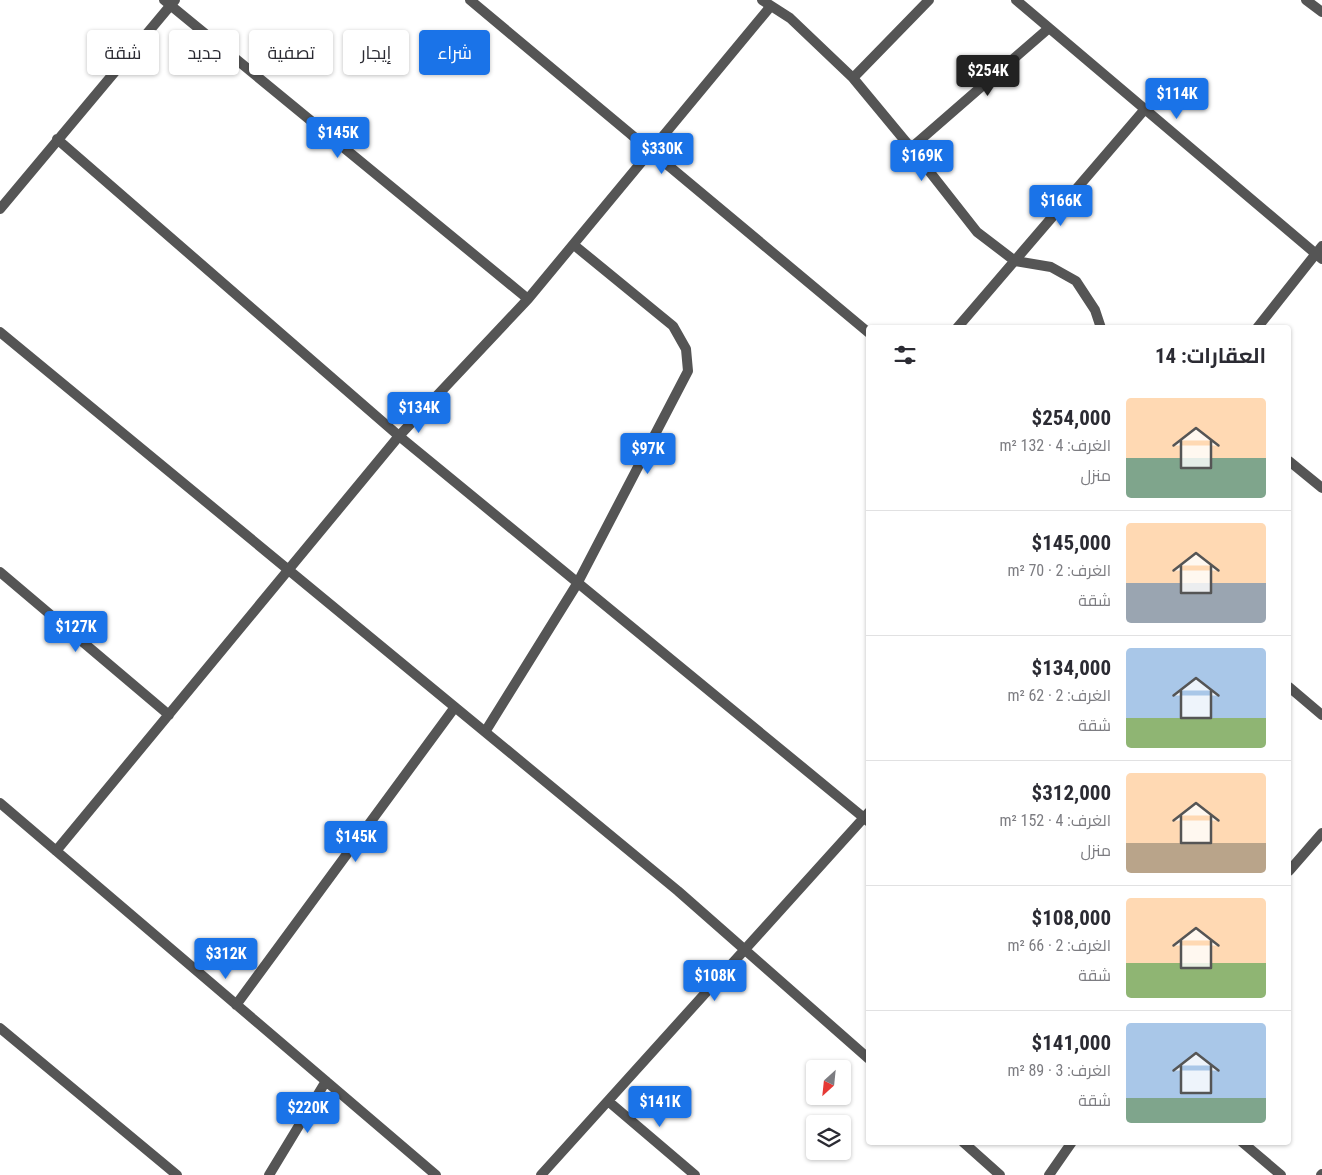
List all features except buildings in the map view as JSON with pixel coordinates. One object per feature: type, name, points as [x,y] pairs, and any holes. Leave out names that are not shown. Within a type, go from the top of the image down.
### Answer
[{"type":"street","points":[[470,0],[866,330]]},
{"type":"street","points":[[853,78],[929,0]]},
{"type":"street","points":[[1016,0],[1320,253],[1260,325]]},
{"type":"street","points":[[1306,0],[1322,12]]},
{"type":"street","points":[[0,209],[170,2],[528,299]]},
{"type":"street","points":[[56,851],[399,436],[528,299],[574,245],[652,151],[766,4],[790,18],[853,78],[977,232],[1015,261],[1051,267],[1076,280],[1095,310],[1100,325]]},
{"type":"street","points":[[911,148],[1049,28]]},
{"type":"street","points":[[960,325],[1145,109]]},
{"type":"street","points":[[57,139],[399,436],[577,584],[866,816]]},
{"type":"street","points":[[484,732],[577,584],[688,371],[686,349],[673,326],[574,245]]},
{"type":"street","points":[[0,332],[678,891],[866,1057]]},
{"type":"street","points":[[1291,462],[1322,488]]},
{"type":"street","points":[[0,572],[169,715]]},
{"type":"street","points":[[1291,689],[1322,716]]},
{"type":"street","points":[[236,1004],[455,707]]},
{"type":"street","points":[[0,803],[436,1175]]},
{"type":"street","points":[[541,1175],[866,818]]},
{"type":"street","points":[[1291,869],[1322,833]]},
{"type":"street","points":[[0,1028],[177,1175]]},
{"type":"street","points":[[269,1175],[326,1081]]},
{"type":"street","points":[[608,1101],[695,1175]]},
{"type":"street","points":[[966,1145],[1000,1175]]},
{"type":"street","points":[[1049,1175],[1070,1145]]},
{"type":"street","points":[[1246,1145],[1281,1175]]}]
